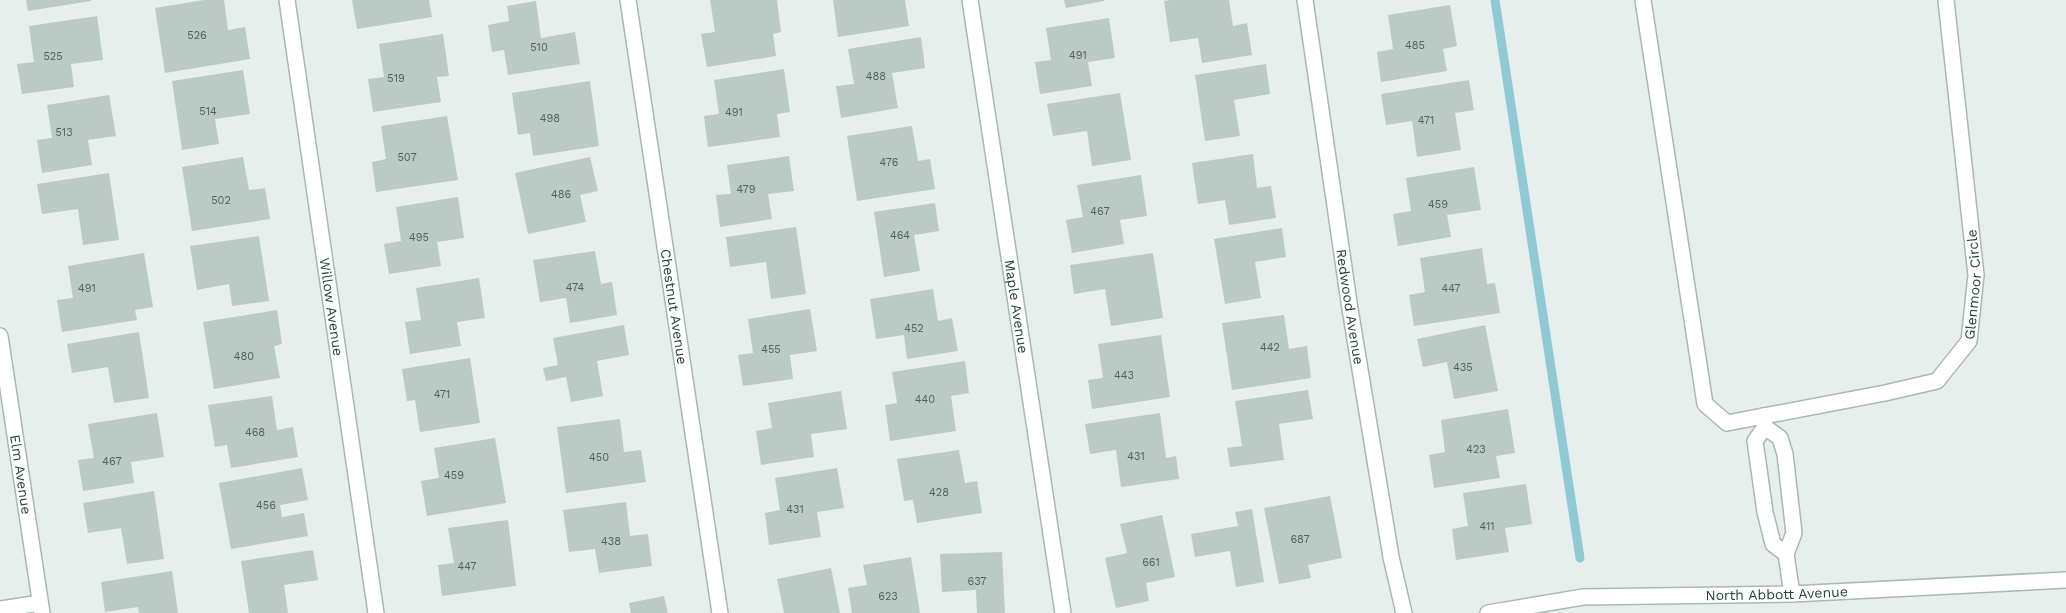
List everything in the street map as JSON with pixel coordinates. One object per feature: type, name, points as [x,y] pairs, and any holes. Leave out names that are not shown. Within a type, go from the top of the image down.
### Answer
[{"type":"street","name":"Willow Avenue","points":[[288,0],[376,613]]},
{"type":"street","name":"Chestnut Avenue","points":[[628,0],[720,613]]},
{"type":"street","name":"Maple Avenue","points":[[970,0],[1064,613]]},
{"type":"street","name":"Redwood Avenue","points":[[1305,0],[1350,309],[1391,557],[1404,613]]},
{"type":"street","name":"Glenmoor Circle","points":[[1643,0],[1704,404],[1727,423],[1764,422],[1937,381],[1969,341],[1976,275],[1946,0]]},
{"type":"street","name":"Elm Avenue","points":[[0,336],[41,608]]},
{"type":"street","points":[[1786,554],[1773,544],[1769,536],[1755,441],[1764,422],[1780,438],[1785,454],[1794,533],[1786,554],[1792,594]]},
{"type":"street","name":"North Abbott Avenue","points":[[1488,613],[1583,597],[1792,594],[2066,580]]},
{"type":"street","points":[[0,609],[41,608]]},
{"type":"building","points":[[26,0],[91,0],[91,1],[28,11]]},
{"type":"building","points":[[204,0],[224,0],[228,30],[245,27],[250,59],[165,73],[155,8]]},
{"type":"building","points":[[352,0],[429,0],[432,17],[357,29]]},
{"type":"building","points":[[710,0],[777,0],[781,32],[773,34],[776,56],[707,67],[701,34],[715,32]]},
{"type":"building","points":[[833,0],[905,0],[909,26],[838,37]]},
{"type":"building","points":[[1064,0],[1104,0],[1104,1],[1066,8]]},
{"type":"building","points":[[1229,0],[1233,26],[1247,23],[1252,55],[1202,63],[1198,38],[1170,42],[1164,1]]},
{"type":"building","points":[[536,1],[541,38],[575,32],[580,64],[508,75],[504,50],[492,52],[488,25],[509,21],[507,6]]},
{"type":"building","points":[[1450,5],[1457,46],[1443,49],[1447,71],[1381,82],[1377,52],[1393,49],[1388,15]]},
{"type":"building","points":[[97,16],[103,60],[71,64],[74,87],[22,94],[17,64],[34,62],[29,26]]},
{"type":"building","points":[[1109,18],[1115,58],[1088,62],[1092,86],[1040,94],[1035,62],[1051,60],[1046,28]]},
{"type":"building","points":[[443,34],[449,76],[437,77],[441,102],[373,112],[368,79],[384,77],[379,44]]},
{"type":"building","points":[[921,37],[925,68],[892,73],[898,108],[841,118],[836,86],[854,84],[848,49]]},
{"type":"building","points":[[1266,64],[1270,94],[1234,100],[1240,136],[1205,141],[1195,75]]},
{"type":"building","points":[[784,69],[790,112],[777,114],[780,137],[708,147],[704,116],[719,114],[714,80]]},
{"type":"building","points":[[243,70],[250,114],[215,119],[219,144],[182,150],[172,81]]},
{"type":"building","points":[[1469,80],[1474,110],[1455,113],[1461,150],[1417,157],[1412,121],[1386,125],[1381,94]]},
{"type":"building","points":[[590,81],[599,146],[533,156],[530,133],[518,135],[512,93]]},
{"type":"building","points":[[1120,93],[1131,160],[1092,166],[1087,131],[1053,136],[1047,104]]},
{"type":"building","points":[[109,95],[116,136],[88,140],[92,165],[42,173],[37,140],[52,138],[47,105]]},
{"type":"building","points":[[447,116],[458,180],[376,192],[372,162],[386,159],[381,126]]},
{"type":"building","points":[[912,126],[918,161],[930,159],[935,189],[857,201],[847,136]]},
{"type":"building","points":[[1253,154],[1257,188],[1271,186],[1276,218],[1229,225],[1225,200],[1198,204],[1192,163]]},
{"type":"building","points":[[789,156],[794,191],[768,194],[772,219],[720,227],[716,195],[731,194],[727,165]]},
{"type":"building","points":[[243,157],[249,190],[265,188],[270,219],[192,231],[182,167]]},
{"type":"building","points":[[590,157],[598,191],[580,195],[586,222],[528,234],[515,173]]},
{"type":"building","points":[[1474,167],[1481,210],[1447,215],[1451,237],[1398,246],[1393,214],[1411,211],[1406,178]]},
{"type":"building","points":[[109,173],[119,240],[83,245],[78,209],[42,214],[37,184]]},
{"type":"building","points":[[1141,175],[1147,216],[1120,220],[1124,244],[1072,253],[1066,220],[1083,217],[1077,185]]},
{"type":"building","points":[[458,197],[464,238],[437,242],[441,266],[389,274],[384,244],[401,241],[396,207]]},
{"type":"building","points":[[935,203],[939,231],[914,235],[920,271],[884,277],[874,212]]},
{"type":"building","points":[[796,227],[806,294],[771,299],[766,262],[730,267],[726,237]]},
{"type":"building","points":[[1282,228],[1286,257],[1255,262],[1261,298],[1225,304],[1214,239]]},
{"type":"building","points":[[259,236],[269,301],[232,306],[229,284],[197,290],[190,246]]},
{"type":"building","points":[[1482,248],[1487,284],[1495,283],[1500,313],[1414,326],[1409,295],[1425,292],[1420,258]]},
{"type":"building","points":[[595,251],[601,284],[612,282],[617,315],[570,323],[566,298],[540,302],[533,260]]},
{"type":"building","points":[[144,253],[153,307],[135,310],[137,320],[62,332],[57,300],[73,298],[68,266]]},
{"type":"building","points":[[1153,253],[1163,318],[1111,326],[1105,289],[1074,294],[1070,265]]},
{"type":"building","points":[[479,278],[485,318],[457,322],[461,346],[410,354],[405,322],[421,320],[416,288]]},
{"type":"building","points":[[933,289],[938,321],[952,318],[958,351],[907,359],[904,335],[876,339],[870,299]]},
{"type":"building","points":[[810,309],[817,351],[790,355],[793,379],[743,386],[738,355],[753,353],[748,319]]},
{"type":"building","points":[[277,310],[282,344],[274,346],[280,378],[214,389],[203,322]]},
{"type":"building","points":[[1284,315],[1289,349],[1307,346],[1311,378],[1232,390],[1222,323]]},
{"type":"building","points":[[624,325],[629,355],[597,361],[603,396],[571,402],[566,377],[546,381],[543,368],[558,365],[553,338]]},
{"type":"building","points":[[1485,325],[1498,391],[1454,399],[1447,362],[1423,367],[1417,339]]},
{"type":"building","points":[[139,332],[149,398],[114,403],[108,367],[72,373],[67,344]]},
{"type":"building","points":[[1161,335],[1170,397],[1092,409],[1088,380],[1103,378],[1098,344]]},
{"type":"building","points":[[470,358],[480,423],[420,432],[415,400],[407,401],[402,369]]},
{"type":"building","points":[[965,361],[969,393],[951,396],[956,431],[890,441],[885,405],[897,403],[892,372]]},
{"type":"building","points":[[1308,390],[1313,419],[1279,424],[1284,460],[1230,467],[1227,448],[1242,446],[1235,401]]},
{"type":"building","points":[[841,391],[847,429],[811,434],[814,457],[761,465],[756,431],[772,428],[768,403]]},
{"type":"building","points":[[272,396],[277,430],[293,427],[298,457],[231,468],[227,445],[215,447],[208,405]]},
{"type":"building","points":[[1508,409],[1515,453],[1496,456],[1500,478],[1434,488],[1429,455],[1445,452],[1441,420]]},
{"type":"building","points":[[157,413],[164,457],[131,462],[134,483],[83,491],[78,460],[94,458],[88,424]]},
{"type":"building","points":[[1160,413],[1166,458],[1176,456],[1179,479],[1121,487],[1116,450],[1090,454],[1085,424]]},
{"type":"building","points":[[620,419],[624,452],[641,450],[646,482],[566,493],[557,427]]},
{"type":"building","points":[[495,438],[506,503],[427,516],[421,481],[439,478],[434,448]]},
{"type":"building","points":[[959,450],[965,483],[977,481],[982,513],[917,523],[913,500],[904,501],[897,459]]},
{"type":"building","points":[[302,468],[308,500],[280,505],[282,517],[304,513],[308,536],[231,549],[219,483]]},
{"type":"building","points":[[837,468],[844,508],[817,512],[821,537],[769,545],[765,513],[780,510],[775,478]]},
{"type":"building","points":[[1526,484],[1532,524],[1505,528],[1509,552],[1456,560],[1452,529],[1468,526],[1463,493]]},
{"type":"building","points":[[154,491],[164,559],[127,564],[121,528],[88,533],[83,503]]},
{"type":"building","points":[[1330,496],[1342,558],[1308,565],[1311,578],[1279,584],[1264,508]]},
{"type":"building","points":[[626,502],[630,536],[648,534],[652,566],[599,573],[595,549],[569,552],[563,510]]},
{"type":"building","points":[[1252,509],[1264,582],[1236,587],[1230,551],[1195,557],[1191,534],[1238,526],[1235,512]]},
{"type":"building","points":[[1162,515],[1175,577],[1146,583],[1149,601],[1116,608],[1105,558],[1127,553],[1120,524]]},
{"type":"building","points":[[508,520],[516,586],[442,596],[438,565],[454,563],[448,528]]},
{"type":"building","points":[[313,550],[318,580],[284,585],[288,613],[249,613],[241,561]]},
{"type":"building","points":[[1002,552],[1005,613],[977,613],[976,590],[942,592],[940,554]]},
{"type":"building","points":[[911,557],[920,613],[852,613],[848,588],[867,585],[863,565]]},
{"type":"building","points":[[831,568],[840,613],[784,613],[777,579]]},
{"type":"building","points":[[172,571],[178,613],[139,613],[138,607],[105,612],[101,582]]},
{"type":"building","points":[[664,596],[668,613],[631,613],[629,603]]},
{"type":"waterway","points":[[1495,0],[1580,558]]}]
